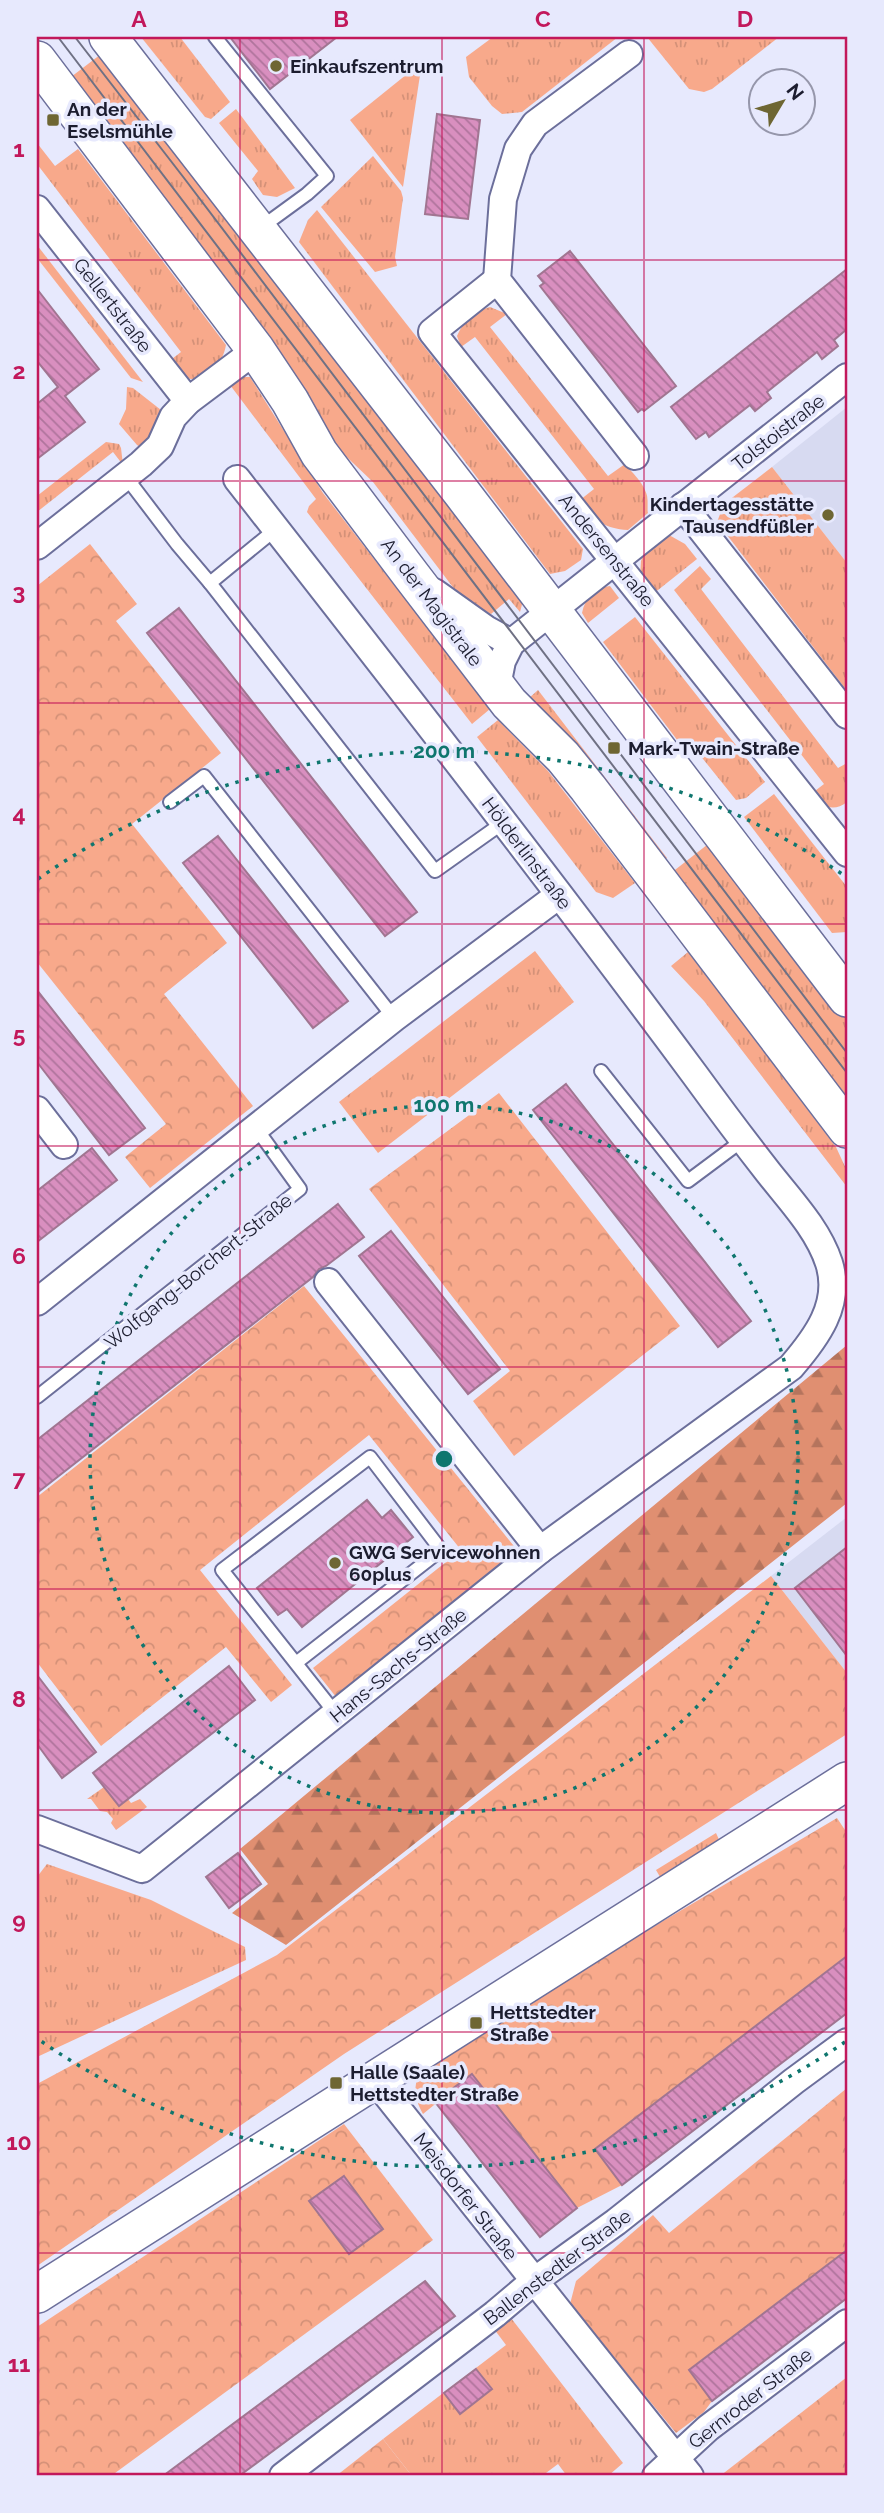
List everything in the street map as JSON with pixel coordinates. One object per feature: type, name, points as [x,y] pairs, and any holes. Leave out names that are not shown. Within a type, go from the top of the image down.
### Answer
[{"type":"main road","points":[[108,37],[552,610],[841,976]]},
{"type":"main road","name":"An der Magistrale","points":[[37,60],[256,350],[290,401],[319,453],[411,575],[509,703],[563,757],[589,788],[847,1129]]},
{"type":"main road","points":[[37,2294],[847,1781]]},
{"type":"street","points":[[629,54],[536,124],[518,149],[503,199],[498,280],[635,456]]},
{"type":"street","name":"Gellertstraße","points":[[37,209],[188,401]]},
{"type":"street","name":"Andersenstraße","points":[[498,280],[432,332],[615,561],[842,836]]},
{"type":"street","points":[[37,546],[160,446],[173,416],[188,401],[256,350]]},
{"type":"street","name":"Tolstoistraße","points":[[511,643],[847,377]]},
{"type":"street","name":"Hölderlinstraße","points":[[237,479],[505,822],[813,1230]]},
{"type":"street","points":[[682,506],[847,715]]},
{"type":"street","points":[[411,575],[486,629],[511,643],[502,661],[497,686]]},
{"type":"street","points":[[37,1302],[394,1018],[559,895]]},
{"type":"street","points":[[37,1110],[64,1145]]},
{"type":"street","name":"Hans-Sachs-Straße","points":[[37,1829],[142,1868],[540,1550],[791,1367],[822,1328],[829,1308],[832,1289],[830,1266],[813,1230]]},
{"type":"street","points":[[328,1282],[540,1550]]},
{"type":"street","name":"Ballenstedter Straße","points":[[284,2476],[534,2281],[616,2222],[794,2081],[841,2056]]},
{"type":"street","name":"Meisdorfer Straße","points":[[374,2080],[683,2467]]},
{"type":"street","name":"Gernroder Straße","points":[[656,2476],[683,2467],[708,2428],[847,2323]]},
{"type":"lane","points":[[215,37],[327,176],[259,229]]},
{"type":"lane","points":[[125,477],[435,871],[505,822]]},
{"type":"lane","points":[[210,583],[276,529]]},
{"type":"lane","points":[[170,802],[204,776],[394,1018]]},
{"type":"lane","points":[[601,1071],[688,1181],[743,1140]]},
{"type":"lane","name":"Wolfgang-Borchert-Straße","points":[[37,1397],[300,1189],[256,1128]]},
{"type":"lane","points":[[296,1663],[441,1549],[370,1457],[222,1570],[296,1663],[337,1714]]},
{"type":"shaded area","name":"Kindertagesstätte Tausendfüßler","points":[[847,407],[847,563],[772,467]]},
{"type":"shaded area","points":[[847,1517],[847,1673],[771,1576]]},
{"type":"green space","points":[[141,37],[180,37],[230,102],[211,119],[205,117]]},
{"type":"green space","points":[[493,37],[618,37],[522,112],[502,114],[492,106],[469,77],[466,57]]},
{"type":"green space","points":[[647,37],[779,37],[712,89],[704,92],[689,89]]},
{"type":"green space","points":[[109,48],[524,597],[520,612],[509,599],[491,614],[463,598],[452,586],[373,482],[333,444],[67,80]]},
{"type":"green space","points":[[422,62],[403,187],[350,120]]},
{"type":"green space","points":[[236,109],[295,188],[277,197],[263,195],[252,179],[258,171],[219,123]]},
{"type":"green space","points":[[37,143],[55,166],[78,149],[226,345],[220,360],[207,373],[189,379],[179,374],[168,362],[181,352],[37,164]]},
{"type":"green space","points":[[373,156],[401,191],[403,198],[395,257],[397,266],[375,272],[321,207]]},
{"type":"green space","points":[[317,210],[583,549],[581,560],[565,571],[550,574],[299,242],[308,220]]},
{"type":"green space","points":[[37,245],[143,382],[131,378],[37,258]]},
{"type":"green space","points":[[490,307],[507,314],[490,327],[608,476],[625,464],[643,486],[648,498],[648,513],[628,530],[605,525],[580,500],[594,489],[475,337],[461,347],[457,336],[463,325],[474,314]]},
{"type":"green space","points":[[241,377],[250,377],[323,493],[490,709],[472,724],[307,512],[316,499],[230,385]]},
{"type":"green space","points":[[127,387],[133,388],[161,410],[157,416],[156,435],[142,448],[119,424],[126,409]]},
{"type":"green space","points":[[106,442],[119,444],[123,465],[113,452],[37,512],[37,496]]},
{"type":"green space","points":[[772,467],[847,563],[847,691],[717,522],[724,504]]},
{"type":"green space","points":[[669,535],[685,544],[697,559],[653,594],[640,577],[641,561],[645,550],[656,538]]},
{"type":"green space","points":[[90,544],[137,604],[116,621],[221,753],[132,824],[227,943],[164,994],[253,1106],[150,1188],[125,1157],[166,1124],[37,962],[37,586]]},
{"type":"green space","points":[[700,566],[711,579],[701,589],[838,768],[847,763],[847,802],[837,807],[828,807],[811,794],[824,784],[674,590]]},
{"type":"green space","points":[[610,586],[619,598],[588,623],[582,613],[585,603],[595,591]]},
{"type":"green space","points":[[635,617],[765,782],[746,798],[736,800],[691,744],[684,749],[603,642]]},
{"type":"green space","points":[[538,690],[667,858],[662,862],[528,699]]},
{"type":"green space","points":[[498,720],[548,771],[635,883],[613,898],[596,892],[477,737]]},
{"type":"green space","points":[[774,794],[847,887],[847,932],[832,933],[744,817]]},
{"type":"green space","points":[[712,841],[847,1018],[847,1105],[671,873]]},
{"type":"green space","points":[[535,951],[574,1002],[378,1153],[339,1102]]},
{"type":"green space","points":[[688,952],[836,1147],[847,1171],[847,1187],[704,1001],[671,966]]},
{"type":"green space","points":[[499,1093],[680,1326],[514,1456],[473,1401],[510,1371],[369,1189]]},
{"type":"green space","points":[[304,1286],[522,1556],[340,1702],[313,1668],[461,1550],[369,1435],[200,1570],[292,1685],[271,1702],[226,1647],[101,1746],[37,1662],[37,1497]]},
{"type":"green space","points":[[847,1345],[847,1503],[286,1945],[232,1913],[268,1884],[240,1849]]},
{"type":"green space","points":[[771,1576],[847,1673],[847,1734],[344,2054],[37,2266],[37,2084],[277,1955]]},
{"type":"green space","points":[[104,1787],[119,1806],[128,1799],[131,1803],[140,1799],[147,1807],[116,1830],[111,1823],[113,1819],[107,1812],[100,1811],[91,1799],[87,1799]]},
{"type":"green space","points":[[837,1818],[847,1833],[847,1956],[595,2149],[622,2185],[577,2208],[472,2074],[423,2114],[417,2101],[416,2089],[423,2063]]},
{"type":"green space","points":[[716,1833],[721,1844],[663,1882],[656,1870]]},
{"type":"green space","points":[[47,1864],[151,1900],[245,1947],[246,1960],[37,2057],[37,1877]]},
{"type":"green space","points":[[847,2088],[847,2250],[689,2370],[712,2401],[704,2412],[676,2433],[570,2304],[576,2281],[653,2215],[669,2233]]},
{"type":"green space","points":[[344,2124],[433,2240],[111,2476],[37,2476],[37,2327]]},
{"type":"green space","points":[[511,2318],[623,2463],[608,2476],[567,2476],[558,2464],[542,2476],[412,2476],[383,2439],[506,2345],[494,2329]]},
{"type":"green space","points":[[847,2377],[847,2476],[720,2476]]},
{"type":"green space","points":[[383,2439],[412,2476],[336,2476]]},
{"type":"building","name":"Einkaufszentrum","points":[[230,37],[337,37],[270,89]]},
{"type":"building","points":[[437,114],[480,120],[468,219],[425,214]]},
{"type":"building","points":[[570,251],[676,386],[644,411],[642,409],[638,412],[540,286],[544,283],[538,276]]},
{"type":"building","points":[[847,269],[847,329],[834,340],[838,346],[822,359],[817,352],[767,392],[771,398],[755,411],[750,405],[709,437],[706,432],[696,439],[671,407]]},
{"type":"building","points":[[37,289],[99,369],[65,396],[85,422],[37,459],[37,404],[58,387],[37,361]]},
{"type":"building","points":[[179,608],[417,912],[385,936],[147,633]]},
{"type":"building","points":[[218,836],[348,1001],[313,1028],[183,863]]},
{"type":"building","points":[[37,990],[145,1128],[109,1155],[37,1062]]},
{"type":"building","points":[[566,1084],[751,1321],[718,1347],[533,1110]]},
{"type":"building","points":[[92,1148],[117,1180],[37,1242],[37,1191]]},
{"type":"building","points":[[338,1204],[364,1237],[319,1269],[313,1277],[37,1493],[37,1440]]},
{"type":"building","points":[[391,1231],[500,1369],[468,1394],[359,1256]]},
{"type":"building","name":"GWG Servicewohnen 60plus","points":[[367,1500],[382,1518],[391,1510],[413,1537],[302,1627],[287,1609],[278,1615],[257,1588]]},
{"type":"building","points":[[847,1547],[847,1656],[795,1588]]},
{"type":"building","points":[[229,1666],[255,1700],[119,1806],[93,1773]]},
{"type":"building","points":[[37,1675],[96,1752],[62,1778],[37,1744]]},
{"type":"building","points":[[238,1853],[261,1884],[229,1908],[206,1877]]},
{"type":"building","points":[[847,1956],[847,2013],[622,2185],[595,2149]]},
{"type":"building","points":[[472,2074],[577,2208],[540,2237],[435,2102]]},
{"type":"building","points":[[344,2176],[383,2229],[349,2254],[309,2201]]},
{"type":"building","points":[[847,2250],[847,2298],[712,2401],[689,2370]]},
{"type":"building","points":[[425,2281],[455,2316],[239,2476],[163,2476]]},
{"type":"building","points":[[476,2369],[492,2389],[460,2414],[444,2393]]},
{"type":"tram line","points":[[58,37],[847,1073]]},
{"type":"tram line","points":[[75,37],[847,1053]]},
{"type":"place","name":"Einkaufszentrum","points":[[276,66]]},
{"type":"place","name":"An der Eselsmühle","points":[[53,120]]},
{"type":"place","name":"Kindertagesstätte Tausendfüßler","points":[[828,515]]},
{"type":"place","name":"Mark-Twain-Straße","points":[[614,748]]},
{"type":"place","name":"GWG Servicewohnen 60plus","points":[[335,1563]]},
{"type":"place","name":"Hettstedter Straße","points":[[476,2023]]},
{"type":"place","name":"Halle (Saale) Hettstedter Straße","points":[[336,2083]]}]
